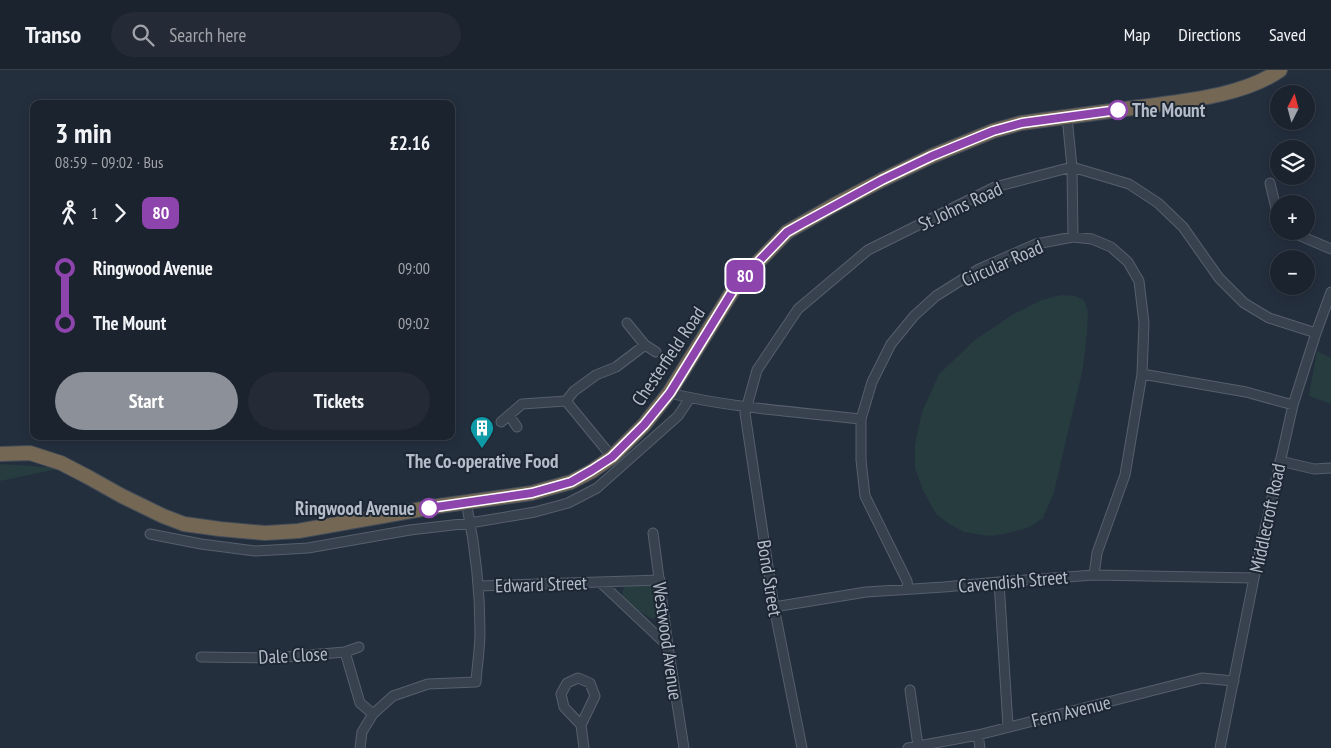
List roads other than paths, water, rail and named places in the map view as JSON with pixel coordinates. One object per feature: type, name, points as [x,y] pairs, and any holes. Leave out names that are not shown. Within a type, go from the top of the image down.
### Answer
[{"type":"highway","name":"Chesterfield Road","points":[[0,454],[30,454],[61,464],[163,516],[184,524],[265,534],[298,531],[466,502],[532,493],[571,482],[612,457],[644,425],[670,393],[737,284],[787,232],[882,180],[932,156],[993,131],[1022,123],[1207,97],[1249,85],[1265,79],[1280,70]]},
{"type":"street","points":[[1067,117],[1072,167],[1073,237]]},
{"type":"street","points":[[1072,167],[1130,184],[1158,203],[1183,227],[1219,278],[1244,303],[1269,318],[1316,333]]},
{"type":"street","name":"St Johns Road","points":[[747,406],[756,370],[798,309],[868,250],[995,187],[1072,167]]},
{"type":"street","name":"Circular Road","points":[[908,589],[907,581],[865,496],[861,460],[861,419],[872,382],[890,344],[914,316],[936,296],[979,269],[1036,244],[1073,237],[1092,239],[1111,248],[1128,262],[1138,281],[1144,323],[1142,374],[1125,475],[1097,553],[1094,575]]},
{"type":"street","points":[[1310,240],[1331,249]]},
{"type":"street","name":"Middlecroft Road","points":[[1220,748],[1254,578],[1293,405],[1331,292]]},
{"type":"street","points":[[627,323],[645,345],[656,352]]},
{"type":"street","points":[[501,422],[522,404],[566,401],[574,391],[596,375],[616,367],[645,345]]},
{"type":"street","points":[[1142,374],[1246,392],[1293,405]]},
{"type":"street","points":[[670,393],[690,398],[747,406],[861,419]]},
{"type":"street","name":"Chesterfield Road","points":[[150,534],[201,544],[255,551],[308,548],[410,530],[470,523],[535,512],[568,503],[597,488],[678,416],[690,398]]},
{"type":"street","points":[[566,401],[612,457]]},
{"type":"street","name":"Bond Street","points":[[747,406],[745,412],[774,607],[802,748]]},
{"type":"street","points":[[509,415],[518,427]]},
{"type":"street","points":[[1280,461],[1314,469],[1331,468]]},
{"type":"street","points":[[360,748],[362,732],[373,714],[393,696],[428,684],[476,682],[480,634],[478,586],[466,502]]},
{"type":"street","name":"Westwood Avenue","points":[[653,533],[684,748]]},
{"type":"street","name":"Cavendish Street","points":[[774,607],[866,592],[1094,575],[1254,578]]},
{"type":"street","points":[[600,582],[660,580]]},
{"type":"street","name":"Edward Street","points":[[478,586],[600,582],[668,646]]},
{"type":"street","points":[[998,582],[1008,726]]},
{"type":"street","points":[[345,652],[359,647]]},
{"type":"street","name":"Dale Close","points":[[201,657],[273,658],[345,652],[360,703],[373,714]]},
{"type":"street","points":[[581,725],[564,707],[561,694],[567,683],[578,678],[590,683],[595,696],[581,725],[584,748]]},
{"type":"street","name":"Fern Avenue","points":[[908,748],[978,734],[1202,678],[1234,681]]},
{"type":"street","points":[[910,690],[918,746]]},
{"type":"street","points":[[978,734],[980,748]]},
{"type":"place","name":"The Mount","points":[[1118,110]]},
{"type":"place","name":"The Co-operative Food","points":[[482,449]]},
{"type":"place","name":"Ringwood Avenue","points":[[429,508]]}]
